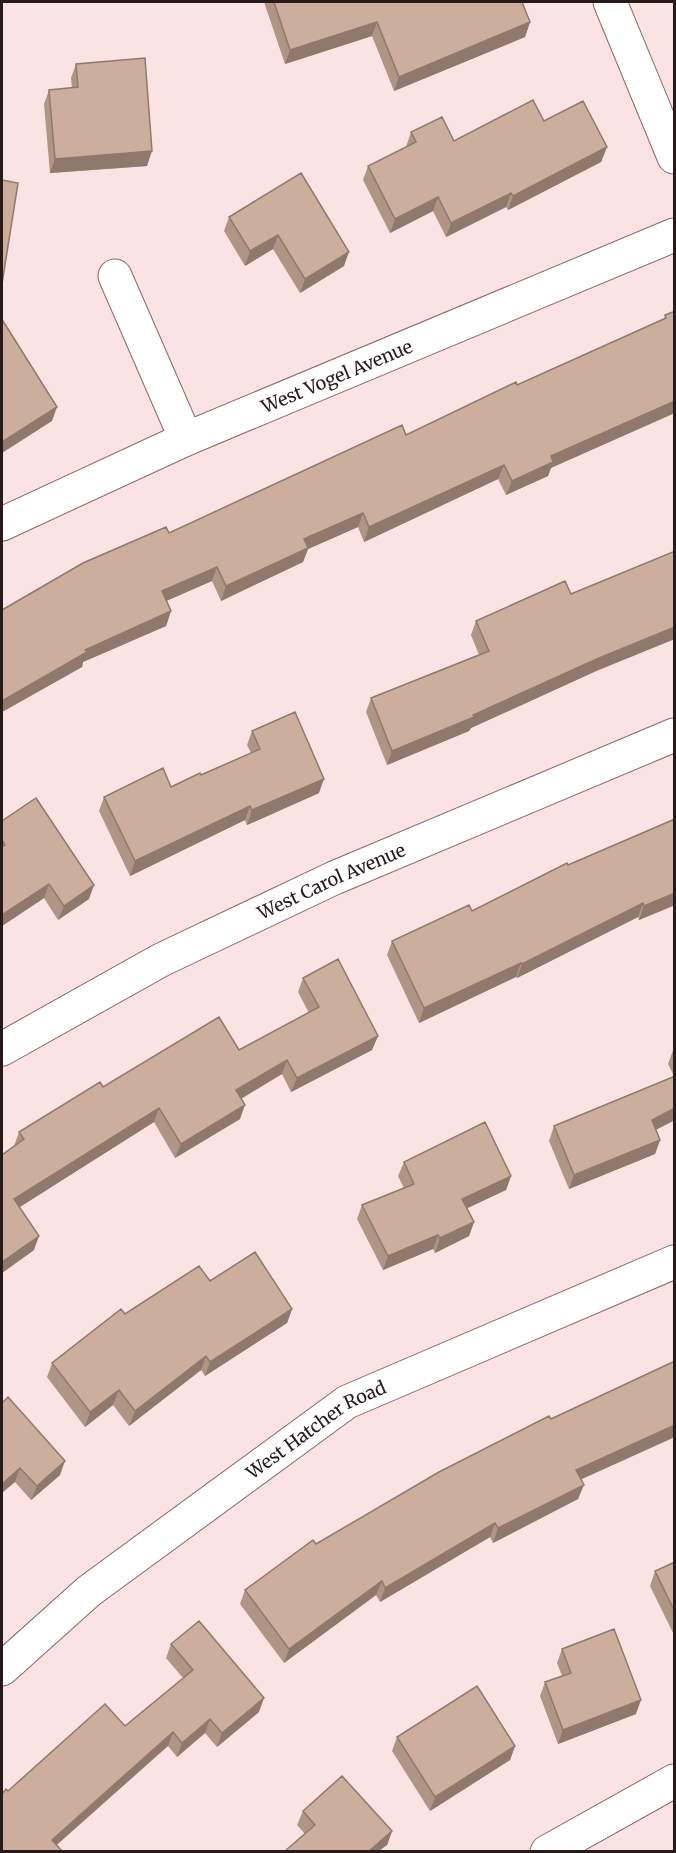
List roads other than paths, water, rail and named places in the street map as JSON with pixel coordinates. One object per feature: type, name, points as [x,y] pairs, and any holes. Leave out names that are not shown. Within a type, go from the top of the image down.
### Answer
[{"type":"street","points":[[610,2],[675,157]]},
{"type":"street","name":"West Vogel Avenue","points":[[2,524],[186,439],[675,235]]},
{"type":"street","points":[[115,276],[186,439]]},
{"type":"street","name":"West Carol Avenue","points":[[2,1049],[161,960],[324,883],[675,735]]},
{"type":"street","name":"West Hatcher Road","points":[[2,1669],[89,1591],[347,1402],[675,1262]]},
{"type":"street","points":[[547,1851],[675,1781]]}]
